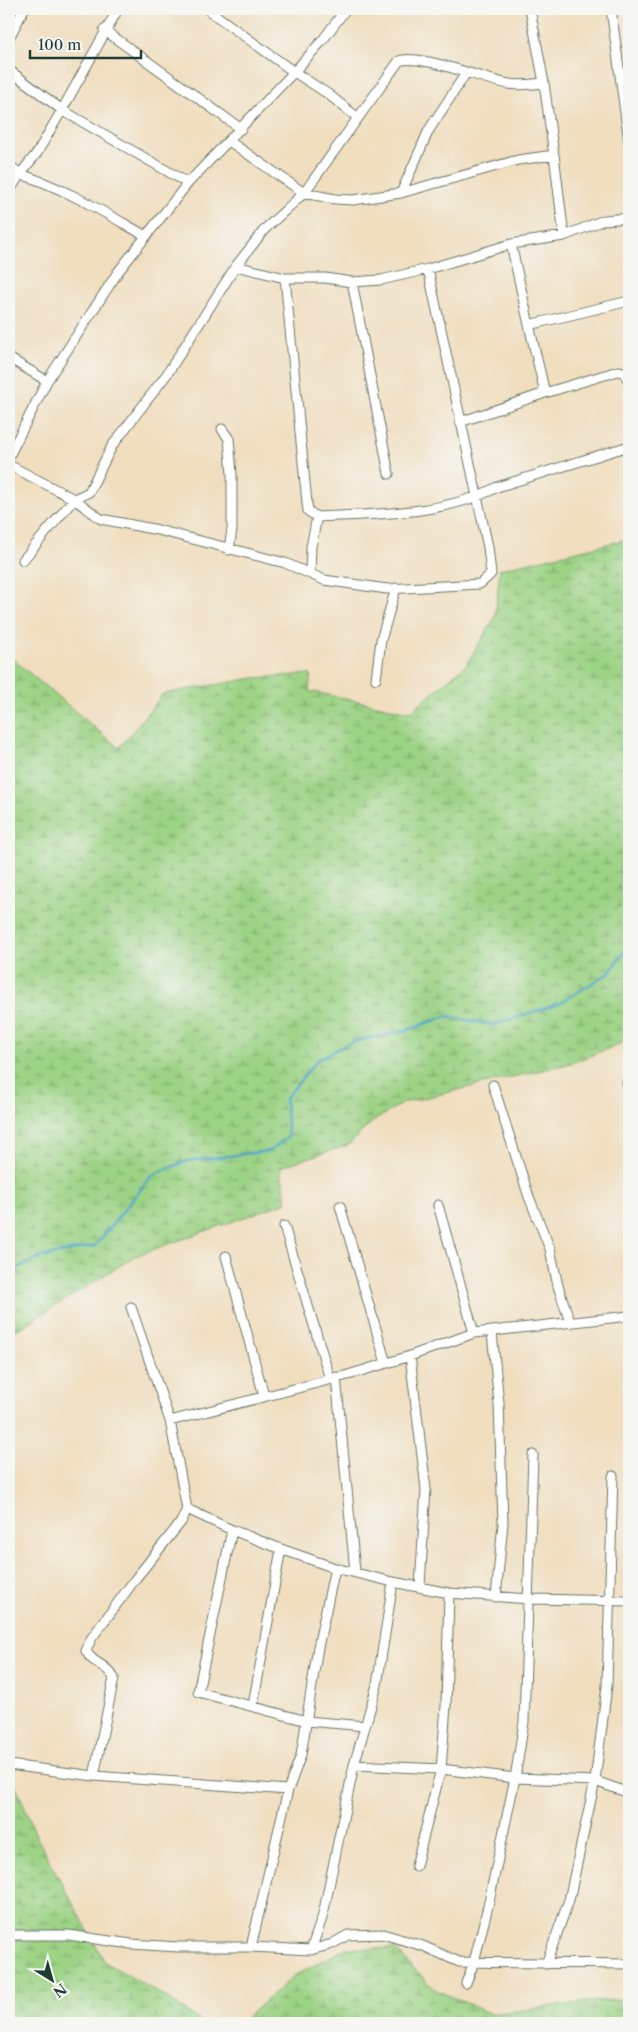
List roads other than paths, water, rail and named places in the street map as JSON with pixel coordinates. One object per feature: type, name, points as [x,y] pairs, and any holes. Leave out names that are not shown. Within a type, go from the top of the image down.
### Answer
[{"type":"street","points":[[9,38],[24,9]]},
{"type":"street","points":[[9,192],[20,174],[37,153],[104,30],[118,9]]},
{"type":"street","points":[[207,9],[294,72],[328,94],[358,118]]},
{"type":"street","points":[[9,456],[47,381],[118,272],[188,183],[294,72],[322,41],[346,9]]},
{"type":"street","points":[[530,9],[544,82],[564,236]]},
{"type":"street","points":[[611,9],[629,142]]},
{"type":"street","points":[[104,30],[241,129]]},
{"type":"street","points":[[23,560],[74,500],[90,492],[112,446],[166,374],[236,266],[265,229],[304,193],[399,61],[422,60],[510,84],[544,82]]},
{"type":"street","points":[[9,70],[62,110],[188,183]]},
{"type":"street","points":[[401,193],[429,130],[466,73]]},
{"type":"street","points":[[229,141],[304,193],[335,199],[353,200],[401,193],[518,160],[554,154]]},
{"type":"street","points":[[9,166],[20,174],[44,181],[81,199],[146,236]]},
{"type":"street","points":[[236,266],[285,278],[325,278],[352,282],[381,280],[428,269],[512,244],[564,236],[604,220],[629,218]]},
{"type":"street","points":[[512,244],[544,393]]},
{"type":"street","points":[[9,465],[74,500],[101,519],[158,530],[286,563],[324,580],[354,585],[396,588],[480,584],[491,574],[478,497],[460,422],[428,269]]},
{"type":"street","points":[[285,278],[308,511],[317,517],[403,513],[478,497],[497,487],[629,446]]},
{"type":"street","points":[[352,282],[390,474]]},
{"type":"street","points":[[528,325],[629,301]]},
{"type":"street","points":[[9,358],[47,381]]},
{"type":"street","points":[[460,422],[544,393],[618,371],[623,372],[629,381]]},
{"type":"street","points":[[222,429],[229,439],[232,474],[230,550]]},
{"type":"street","points":[[310,574],[311,547],[317,517]]},
{"type":"street","points":[[376,679],[381,640],[396,588]]},
{"type":"street","points":[[493,1085],[529,1197],[550,1249],[558,1286],[570,1322]]},
{"type":"street","points":[[438,1205],[474,1333]]},
{"type":"street","points":[[340,1206],[386,1362]]},
{"type":"street","points":[[284,1226],[333,1378],[355,1571]]},
{"type":"street","points":[[226,1256],[264,1396]]},
{"type":"street","points":[[94,1776],[114,1678],[108,1668],[90,1658],[86,1651],[91,1639],[136,1578],[181,1522],[187,1509],[170,1421],[131,1307]]},
{"type":"street","points":[[170,1421],[410,1356],[474,1333],[629,1316]]},
{"type":"street","points":[[492,1332],[498,1404],[503,1523],[496,1597]]},
{"type":"street","points":[[410,1356],[426,1489],[420,1586]]},
{"type":"street","points":[[466,1983],[474,1962],[515,1778],[524,1722],[534,1455]]},
{"type":"street","points":[[546,1964],[570,1900],[595,1781],[607,1686],[613,1476]]},
{"type":"street","points":[[187,1509],[232,1530],[281,1549],[335,1568],[355,1571],[393,1582],[448,1593],[496,1597],[610,1602],[629,1601]]},
{"type":"street","points":[[232,1530],[198,1692],[253,1705],[307,1721],[365,1726]]},
{"type":"street","points":[[253,1705],[281,1549]]},
{"type":"street","points":[[252,1947],[288,1790],[301,1755],[318,1647],[335,1568]]},
{"type":"street","points":[[311,1950],[323,1914],[354,1765],[377,1685],[393,1582]]},
{"type":"street","points":[[416,1866],[441,1769],[446,1706],[448,1593]]},
{"type":"street","points":[[9,1765],[94,1776],[288,1790]]},
{"type":"street","points":[[354,1765],[441,1769],[515,1778],[595,1781],[629,1793]]},
{"type":"street","points":[[9,1934],[68,1935],[131,1944],[311,1950],[332,1944],[348,1935],[383,1934],[423,1946],[459,1962],[629,1964]]},
{"type":"waterway","points":[[9,1271],[42,1257],[95,1246],[152,1175],[187,1161],[270,1151],[288,1137],[285,1099],[318,1059],[352,1042],[405,1031],[446,1016],[493,1025],[558,1004],[609,973],[629,946]]}]
